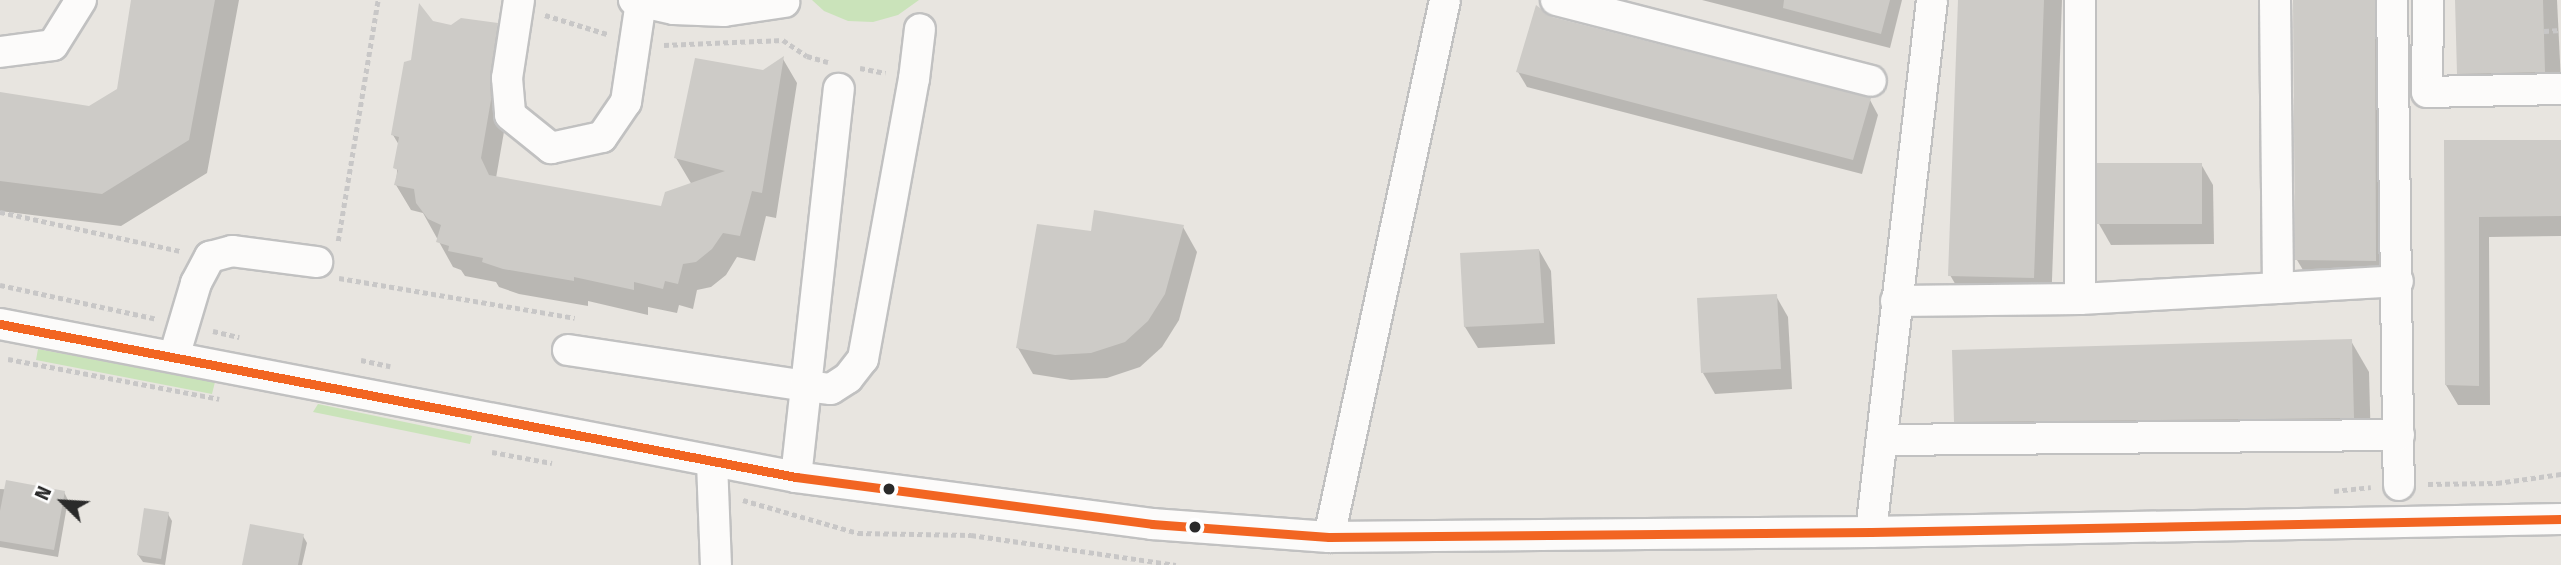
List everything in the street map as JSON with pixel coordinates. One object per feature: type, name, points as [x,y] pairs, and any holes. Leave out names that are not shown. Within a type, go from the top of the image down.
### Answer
[{"type":"street","points":[[0,52],[53,45],[81,0]]},
{"type":"street","points":[[1329,537],[1445,0]]},
{"type":"street","points":[[1556,0],[1871,80]]},
{"type":"street","points":[[1871,533],[1932,0]]},
{"type":"street","points":[[2080,0],[2080,299]]},
{"type":"street","points":[[2275,0],[2278,288]]},
{"type":"street","points":[[2392,0],[2399,485]]},
{"type":"street","points":[[2428,0],[2427,92],[2561,89]]},
{"type":"street","points":[[526,4],[507,78],[510,115],[551,148],[602,137],[626,102],[635,42],[637,1],[674,9],[723,11],[785,2]]},
{"type":"street","points":[[568,350],[831,389],[848,378],[863,359],[914,79],[920,29]]},
{"type":"street","points":[[796,477],[841,73]]},
{"type":"street","points":[[174,357],[196,283],[211,257],[232,251],[328,263]]},
{"type":"street","points":[[1896,301],[2080,299],[2398,281]]},
{"type":"street","points":[[0,324],[796,477],[1152,524],[1329,537],[1871,533],[2561,519]]},
{"type":"street","points":[[1883,440],[2399,435]]},
{"type":"street","points":[[712,462],[716,565]]},
{"type":"path","points":[[378,0],[328,263],[577,319]]},
{"type":"path","points":[[526,4],[545,15],[635,42],[674,46],[783,40],[841,73],[914,79]]},
{"type":"path","points":[[2544,31],[2561,30]]},
{"type":"path","points":[[0,212],[211,257]]},
{"type":"path","points":[[0,285],[251,339]]},
{"type":"path","points":[[351,358],[402,368]]},
{"type":"path","points":[[1135,558],[1135,565]]},
{"type":"green space","points":[[812,0],[919,0],[898,15],[873,22],[848,21],[824,11]]},
{"type":"green space","points":[[38,349],[215,382],[212,394],[36,360]]},
{"type":"green space","points":[[318,404],[472,436],[470,444],[313,412]]},
{"type":"building","points":[[131,0],[215,0],[189,140],[102,194],[0,181],[0,92],[89,106],[117,89]]},
{"type":"building","points":[[1784,0],[1890,0],[1881,34],[1783,8]]},
{"type":"building","points":[[1958,0],[2044,0],[2034,278],[1948,276]]},
{"type":"building","points":[[2293,0],[2375,0],[2376,261],[2295,260]]},
{"type":"building","points":[[2455,0],[2543,0],[2545,72],[2457,74]]},
{"type":"building","points":[[419,3],[433,21],[451,25],[461,18],[498,23],[490,76],[491,100],[481,158],[489,175],[661,206],[665,192],[725,171],[674,158],[695,58],[763,70],[784,56],[762,193],[752,191],[740,236],[723,233],[712,249],[696,262],[683,264],[678,284],[665,281],[663,289],[634,282],[634,290],[574,277],[574,281],[503,269],[482,262],[483,258],[448,251],[449,246],[436,242],[441,225],[428,219],[416,203],[414,189],[394,185],[398,170],[393,168],[399,137],[391,135],[404,62],[411,60]]},
{"type":"building","points":[[1536,5],[1552,17],[1871,98],[1853,160],[1516,72]]},
{"type":"building","points":[[2444,140],[2561,140],[2561,216],[2479,217],[2479,386],[2445,385]]},
{"type":"building","points":[[2097,163],[2202,163],[2202,224],[2097,224]]},
{"type":"building","points":[[1094,210],[1184,225],[1165,294],[1148,321],[1125,342],[1091,353],[1055,355],[1016,348],[1037,224],[1091,231]]},
{"type":"building","points":[[1539,249],[1544,323],[1464,327],[1460,253]]},
{"type":"building","points":[[1777,294],[1781,369],[1701,373],[1697,298]]},
{"type":"building","points":[[2352,339],[2354,418],[1954,422],[1952,350]]},
{"type":"building","points":[[6,480],[65,491],[54,550],[0,541],[0,511]]},
{"type":"building","points":[[144,508],[169,512],[161,559],[137,555]]},
{"type":"building","points":[[250,524],[304,534],[298,565],[242,565]]},
{"type":"transit line","points":[[0,324],[796,477],[1152,524],[1329,537],[1871,532],[2561,519]]}]
